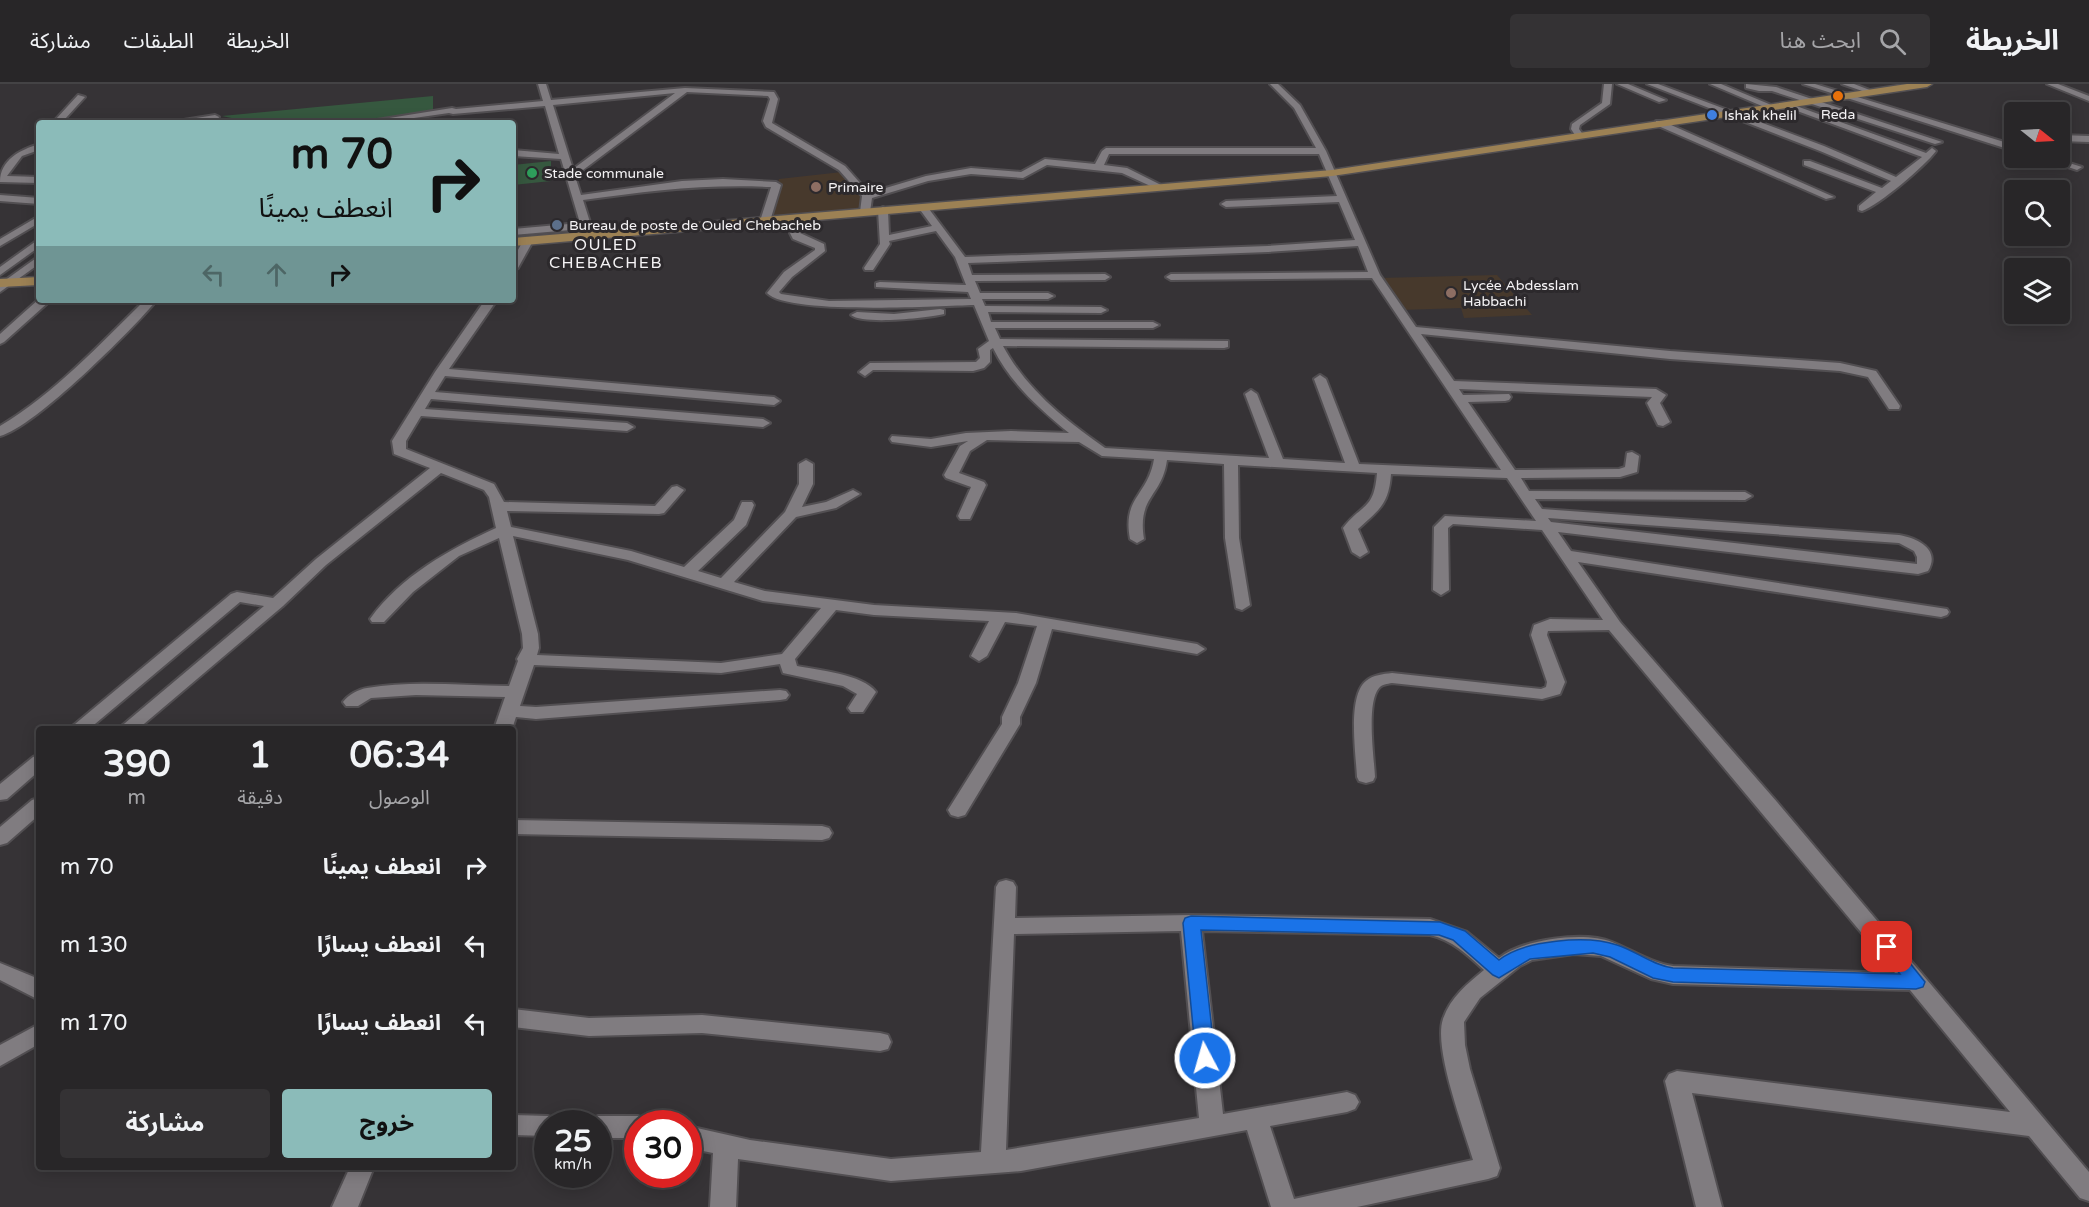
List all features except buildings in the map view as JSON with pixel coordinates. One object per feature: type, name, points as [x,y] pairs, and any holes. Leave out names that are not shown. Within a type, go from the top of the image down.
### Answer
[{"type":"main road","points":[[516,242],[588,231],[809,218],[1332,172],[1830,98],[1845,90],[1871,92],[1919,84]]},
{"type":"main road","points":[[2,282],[36,281]]},
{"type":"street","points":[[516,232],[588,231],[542,84]]},
{"type":"street","points":[[1274,84],[1297,107],[1322,151],[1375,275],[1614,626],[2089,1190]]},
{"type":"street","points":[[1580,136],[1575,129],[1576,124],[1606,104],[1606,84]]},
{"type":"street","points":[[1621,84],[1674,105]]},
{"type":"street","points":[[1651,84],[1724,114],[1821,148],[1898,181]]},
{"type":"street","points":[[1714,84],[1772,107]]},
{"type":"street","points":[[1785,84],[1830,98]]},
{"type":"street","points":[[1807,84],[1845,90],[1966,134],[2004,145]]},
{"type":"street","points":[[2051,84],[2089,99]]},
{"type":"street","points":[[1749,86],[1759,90],[1773,89],[1938,142],[1966,134],[2004,136]]},
{"type":"street","points":[[571,175],[689,87]]},
{"type":"street","points":[[385,120],[689,87],[771,94],[774,99],[767,122],[769,125],[842,168],[867,196],[865,212]]},
{"type":"street","points":[[1682,90],[1738,112]]},
{"type":"street","points":[[61,120],[81,96]]},
{"type":"street","points":[[1785,105],[1928,156]]},
{"type":"street","points":[[1684,109],[1705,116]]},
{"type":"street","points":[[192,120],[215,117]]},
{"type":"street","points":[[1659,123],[1829,197]]},
{"type":"street","points":[[2070,138],[2089,139]]},
{"type":"street","points":[[1862,208],[1928,156],[1938,142]]},
{"type":"street","points":[[1,179],[19,154],[36,148]]},
{"type":"street","points":[[1099,166],[1106,151],[1322,151]]},
{"type":"street","points":[[516,153],[566,157]]},
{"type":"street","points":[[867,196],[905,187],[926,179],[971,171],[1023,175],[1045,162],[1124,170],[1160,187]]},
{"type":"street","points":[[1808,163],[1884,192]]},
{"type":"street","points":[[2070,165],[2077,167]]},
{"type":"street","points":[[1,179],[36,180]]},
{"type":"street","points":[[578,198],[682,184],[723,182],[776,185],[765,221]]},
{"type":"street","points":[[0,198],[36,201]]},
{"type":"street","points":[[1226,204],[1343,199]]},
{"type":"street","points":[[923,207],[961,260],[987,325],[1007,364],[1026,388],[1082,438],[1102,452],[1384,470],[1510,474],[1620,473],[1632,469],[1632,456]]},
{"type":"street","points":[[869,267],[885,244],[883,210]]},
{"type":"street","points":[[809,218],[795,233],[797,237],[820,246],[820,251],[796,266],[779,282],[773,292],[777,297],[829,304],[1048,296]]},
{"type":"street","points":[[0,243],[36,221]]},
{"type":"street","points":[[884,239],[940,228]]},
{"type":"street","points":[[516,263],[528,241]]},
{"type":"street","points":[[961,260],[1268,249],[1362,243]]},
{"type":"street","points":[[2,282],[36,245]]},
{"type":"street","points":[[2,282],[36,261]]},
{"type":"street","points":[[1171,277],[1375,275]]},
{"type":"street","points":[[858,315],[894,317],[976,297],[1105,277]]},
{"type":"street","points":[[880,285],[1101,310]]},
{"type":"street","points":[[0,340],[42,303]]},
{"type":"street","points":[[0,432],[34,411],[84,367],[148,303]]},
{"type":"street","points":[[489,303],[441,372],[399,441],[399,451],[489,487],[498,506],[530,634],[531,648],[525,659],[504,726]]},
{"type":"street","points":[[987,325],[1153,325]]},
{"type":"street","points":[[1412,330],[1682,356],[1840,367],[1872,374],[1894,406]]},
{"type":"street","points":[[865,372],[870,368],[884,366],[973,367],[983,363],[986,359],[984,349],[995,342],[1224,344]]},
{"type":"street","points":[[441,372],[774,401]]},
{"type":"street","points":[[1320,379],[1354,468]]},
{"type":"street","points":[[1455,392],[1653,403],[1663,422]]},
{"type":"street","points":[[1251,394],[1277,462]]},
{"type":"street","points":[[428,395],[763,423]]},
{"type":"street","points":[[417,412],[627,427]]},
{"type":"street","points":[[897,439],[931,442],[1011,435],[1082,438]]},
{"type":"street","points":[[965,516],[979,485],[951,475],[964,449],[985,436]]},
{"type":"street","points":[[1137,539],[1134,522],[1136,509],[1158,476],[1161,456]]},
{"type":"street","points":[[1231,460],[1232,538],[1242,606]]},
{"type":"street","points":[[724,584],[791,514],[806,484],[806,464]]},
{"type":"street","points":[[131,726],[277,603],[321,562],[439,468]]},
{"type":"street","points":[[1360,552],[1350,528],[1374,509],[1381,500],[1384,470]]},
{"type":"street","points":[[498,506],[659,510],[677,490]]},
{"type":"street","points":[[791,514],[831,505],[853,494]]},
{"type":"street","points":[[1525,495],[1745,496]]},
{"type":"street","points":[[687,573],[741,522],[747,505]]},
{"type":"street","points":[[1441,590],[1441,527],[1450,519],[1542,520],[1918,569],[1923,568],[1926,562],[1923,551],[1914,543],[1899,539],[1588,515],[1542,520]]},
{"type":"street","points":[[378,619],[406,589],[454,553],[503,530],[631,556],[763,596],[874,610],[1016,618],[1197,649]]},
{"type":"street","points":[[1565,555],[1941,612]]},
{"type":"street","points":[[82,726],[237,597],[277,603]]},
{"type":"street","points":[[525,659],[721,668],[787,658],[833,604]]},
{"type":"street","points":[[979,656],[999,618]]},
{"type":"street","points":[[958,810],[1011,724],[1011,717],[1027,683],[1046,624]]},
{"type":"street","points":[[1366,777],[1363,708],[1370,686],[1379,680],[1392,678],[1535,694],[1549,693],[1554,690],[1556,682],[1539,635],[1540,628],[1550,624],[1614,626]]},
{"type":"street","points":[[787,658],[789,669],[830,680],[848,682],[867,692],[856,708]]},
{"type":"street","points":[[352,702],[367,693],[416,690],[514,692]]},
{"type":"street","points":[[509,711],[536,713],[780,695]]},
{"type":"street","points":[[0,794],[36,764]]},
{"type":"street","points":[[0,838],[36,808]]},
{"type":"street","points":[[516,827],[822,833]]},
{"type":"street","points":[[993,1162],[1006,887]]},
{"type":"street","points":[[1004,926],[1191,923],[1440,928],[1459,936],[1499,970]]},
{"type":"street","points":[[1191,923],[1212,1126]]},
{"type":"street","points":[[1303,1207],[1488,1168],[1458,1069],[1454,1022],[1459,1008],[1472,992],[1512,960],[1528,952],[1593,946],[1614,951],[1659,973],[1673,975],[1916,982]]},
{"type":"street","points":[[0,971],[36,988]]},
{"type":"street","points":[[516,1018],[589,1027],[702,1024],[880,1042]]},
{"type":"street","points":[[0,1056],[36,1035]]},
{"type":"street","points":[[1709,1207],[1677,1081],[2036,1126]]},
{"type":"street","points":[[702,1140],[750,1151],[891,1170],[1021,1160],[1347,1102]]},
{"type":"street","points":[[1255,1118],[1284,1207]]},
{"type":"street","points":[[516,1125],[534,1126]]},
{"type":"street","points":[[723,1207],[726,1146]]},
{"type":"street","points":[[345,1207],[361,1170]]},
{"type":"shaded area","name":"Primaire","points":[[842,172],[867,196],[857,209],[768,217],[779,179]]},
{"type":"shaded area","name":"Lycée Abdesslam Habbachi","points":[[1497,275],[1532,315],[1464,318],[1461,308],[1401,310],[1380,278]]},
{"type":"green space","points":[[433,96],[433,114],[423,115],[419,120],[241,120],[222,116]]},
{"type":"green space","name":"Stade communale","points":[[551,161],[551,181],[516,185],[516,165]]},
{"type":"place","name":"Reda","points":[[1838,96]]},
{"type":"place","name":"Ishak khelil","points":[[1712,115]]},
{"type":"place","name":"Stade communale","points":[[532,173]]},
{"type":"place","name":"Primaire","points":[[816,187]]},
{"type":"place","name":"Bureau de poste de Ouled Chebacheb","points":[[557,225]]},
{"type":"place","name":"Lycée Abdesslam Habbachi","points":[[1451,293]]},
{"type":"district","name":"OULED CHEBACHEB","points":[[606,254]]},
{"type":"route","points":[[1205,1058],[1191,923],[1440,928],[1468,942],[1499,970],[1528,952],[1593,946],[1614,951],[1659,973],[1673,975],[1916,982],[1887,947]]}]
